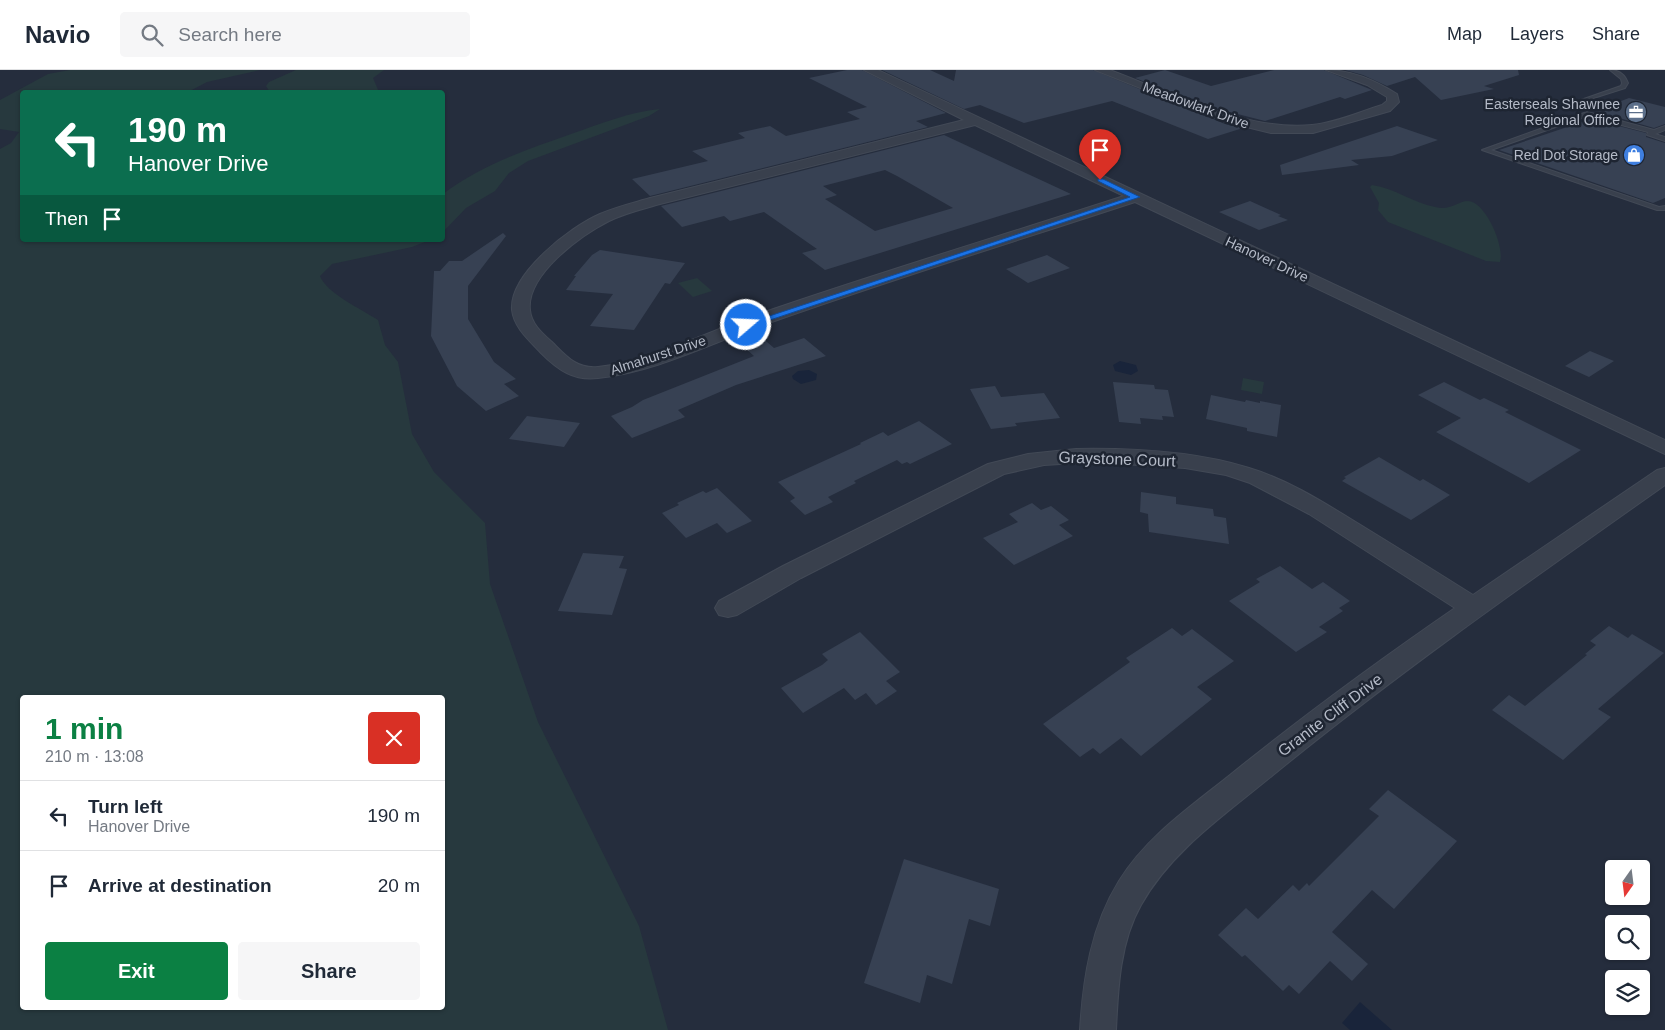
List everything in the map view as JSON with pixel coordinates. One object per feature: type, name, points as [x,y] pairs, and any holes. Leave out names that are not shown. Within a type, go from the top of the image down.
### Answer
[{"type":"street","name":"Hanover Drive","points":[[869,70],[1665,448]]},
{"type":"street","name":"Meadowlark Drive","points":[[1100,70],[1230,119],[1276,129],[1304,130],[1329,125],[1386,108],[1393,102],[1393,96],[1385,89],[1331,70]]},
{"type":"street","name":"Almahurst Drive","points":[[975,121],[655,201],[605,217],[576,233],[534,274],[523,291],[521,300],[524,320],[530,331],[565,366],[583,372],[611,372],[762,319],[1136,197]]},
{"type":"street","name":"Graystone Court","points":[[728,608],[792,572],[996,469],[1027,459],[1098,455],[1175,460],[1209,465],[1243,473],[1272,484],[1331,517],[1474,608]]},
{"type":"street","name":"Granite Cliff Drive","points":[[1098,1030],[1099,995],[1108,946],[1121,908],[1140,877],[1166,847],[1307,730],[1474,608],[1665,475]]},
{"type":"lane","points":[[1583,101],[1623,87],[1625,83],[1623,78],[1612,70]]},
{"type":"lane","points":[[1654,132],[1587,114],[1485,150],[1659,209],[1665,208]]},
{"type":"lane","points":[[1665,128],[1649,134],[1665,139]]},
{"type":"shaded area","points":[[70,70],[260,70],[207,82],[192,90],[20,90],[20,242],[425,242],[412,247],[332,264],[320,276],[329,289],[378,320],[385,345],[398,362],[412,434],[434,472],[485,523],[490,584],[538,722],[639,926],[668,1030],[0,1030],[0,149],[11,143],[19,132],[0,129],[0,100],[48,74]]},
{"type":"shaded area","points":[[296,70],[384,70],[373,78],[378,90],[269,90],[266,86],[269,82]]},
{"type":"shaded area","points":[[660,109],[649,116],[528,161],[509,173],[495,191],[466,208],[445,230],[445,193],[488,166],[593,126]]},
{"type":"shaded area","points":[[1372,185],[1435,207],[1450,207],[1464,201],[1475,203],[1493,226],[1500,246],[1500,262],[1486,261],[1388,222],[1378,210],[1379,203],[1370,187]]},
{"type":"shaded area","points":[[697,278],[712,291],[693,297],[678,283]]},
{"type":"shaded area","points":[[1243,378],[1264,382],[1262,394],[1241,390]]},
{"type":"water","points":[[1120,361],[1136,365],[1138,371],[1131,375],[1115,371],[1113,365]]},
{"type":"water","points":[[809,370],[817,374],[816,380],[801,384],[793,379],[792,376],[798,371]]},
{"type":"water","points":[[1360,1002],[1392,1030],[1350,1030],[1342,1023]]},
{"type":"building","points":[[847,70],[862,70],[946,113],[916,121],[928,127],[650,196],[632,179],[708,161],[692,151],[745,138],[738,133],[770,126],[786,136],[860,119],[847,112],[867,107],[809,78]]},
{"type":"building","points":[[882,70],[930,70],[954,81],[956,70],[1093,70],[1225,124],[1243,128],[1208,139],[1112,101],[1024,123],[980,105],[964,109]]},
{"type":"building","points":[[1165,70],[1211,86],[1274,70],[1324,70],[1372,90],[1345,99],[1340,97],[1265,121],[1210,107],[1135,78]]},
{"type":"building","points":[[1345,70],[1518,70],[1519,75],[1484,86],[1494,89],[1441,100],[1415,77],[1387,86],[1363,75]]},
{"type":"building","name":"Easterseals Shawnee Regional Office","points":[[1629,98],[1665,107],[1665,124],[1654,128],[1595,111]]},
{"type":"building","points":[[1591,119],[1646,133],[1646,137],[1665,143],[1665,198],[1653,203],[1499,150]]},
{"type":"building","points":[[1397,126],[1438,140],[1392,156],[1351,160],[1359,165],[1282,175],[1280,165]]},
{"type":"building","points":[[944,135],[1071,194],[825,270],[802,253],[817,249],[764,212],[730,221],[724,216],[682,227],[661,206]],"holes":[[[885,170],[953,208],[875,231],[825,199],[837,195],[823,186]]]},
{"type":"building","points":[[1250,201],[1288,220],[1259,230],[1219,212]]},
{"type":"building","points":[[503,233],[506,236],[468,286],[468,319],[494,362],[516,379],[504,384],[519,396],[486,411],[457,386],[431,336],[434,271],[440,271],[449,261],[462,261]]},
{"type":"building","points":[[600,250],[685,263],[670,284],[665,283],[634,330],[590,326],[613,294],[566,290],[576,276],[574,276],[592,255]]},
{"type":"building","points":[[1047,255],[1070,268],[1028,283],[1006,269]]},
{"type":"building","points":[[754,331],[774,348],[804,338],[826,356],[736,385],[678,410],[685,417],[632,438],[611,416],[643,400],[754,356],[734,338]]},
{"type":"building","points":[[1590,351],[1614,361],[1589,377],[1565,366]]},
{"type":"building","points":[[1113,382],[1154,385],[1155,389],[1168,390],[1174,417],[1162,416],[1163,420],[1140,418],[1141,424],[1119,422]]},
{"type":"building","points":[[1444,382],[1480,400],[1484,398],[1509,410],[1505,412],[1581,450],[1529,483],[1436,432],[1461,418],[1418,395]]},
{"type":"building","points":[[995,386],[1001,397],[1044,393],[1060,418],[1015,423],[1017,426],[991,429],[970,389]]},
{"type":"building","points":[[1211,395],[1245,402],[1246,400],[1260,403],[1260,401],[1281,405],[1277,437],[1247,431],[1247,428],[1206,419]]},
{"type":"building","points":[[527,416],[580,423],[564,447],[509,439]]},
{"type":"building","points":[[919,421],[952,444],[910,464],[907,462],[902,464],[897,460],[854,481],[856,483],[828,497],[833,502],[805,515],[790,501],[795,498],[778,482],[883,432],[888,436]]},
{"type":"building","points":[[1379,457],[1420,481],[1423,479],[1450,495],[1411,520],[1342,481],[1346,478],[1344,477]]},
{"type":"building","points":[[717,488],[752,521],[727,533],[717,523],[686,538],[662,513],[679,505],[677,503],[703,491],[706,493]]},
{"type":"building","points":[[1141,492],[1176,497],[1176,504],[1213,509],[1214,516],[1226,518],[1229,544],[1149,532],[1148,514],[1140,512]]},
{"type":"building","points":[[1032,503],[1041,510],[1051,506],[1069,520],[1059,525],[1073,536],[1014,565],[983,538],[1018,522],[1009,514]]},
{"type":"building","points":[[583,553],[624,556],[619,568],[627,569],[612,615],[558,611]]},
{"type":"building","points":[[1280,566],[1312,589],[1323,582],[1350,601],[1339,608],[1343,611],[1319,627],[1327,632],[1296,652],[1229,601],[1260,582],[1256,579]]},
{"type":"building","points":[[1609,626],[1628,638],[1632,634],[1664,653],[1598,709],[1611,717],[1563,760],[1492,710],[1509,695],[1525,706],[1587,655],[1585,654],[1596,645],[1590,641]]},
{"type":"building","points":[[1172,628],[1182,636],[1192,629],[1234,661],[1197,687],[1212,699],[1141,756],[1121,738],[1100,754],[1093,748],[1080,757],[1043,724],[1130,662],[1126,658]]},
{"type":"building","points":[[860,632],[900,672],[886,681],[897,691],[876,705],[866,693],[855,700],[844,688],[803,713],[781,688],[822,665],[828,660],[822,654]]},
{"type":"building","points":[[1388,790],[1457,841],[1394,909],[1372,890],[1332,932],[1368,964],[1352,981],[1330,961],[1299,994],[1289,985],[1283,991],[1245,955],[1242,957],[1218,935],[1246,908],[1258,919],[1293,885],[1299,891],[1307,883],[1309,886],[1379,816],[1369,809]]},
{"type":"building","points":[[904,859],[999,889],[990,926],[969,919],[952,984],[927,975],[920,1003],[864,983]]},
{"type":"place","name":"Easterseals Shawnee Regional Office","points":[[1636,112]]},
{"type":"place","name":"Red Dot Storage","points":[[1634,155]]},
{"type":"route","points":[[746,325],[1136,197],[1100,180]]}]
